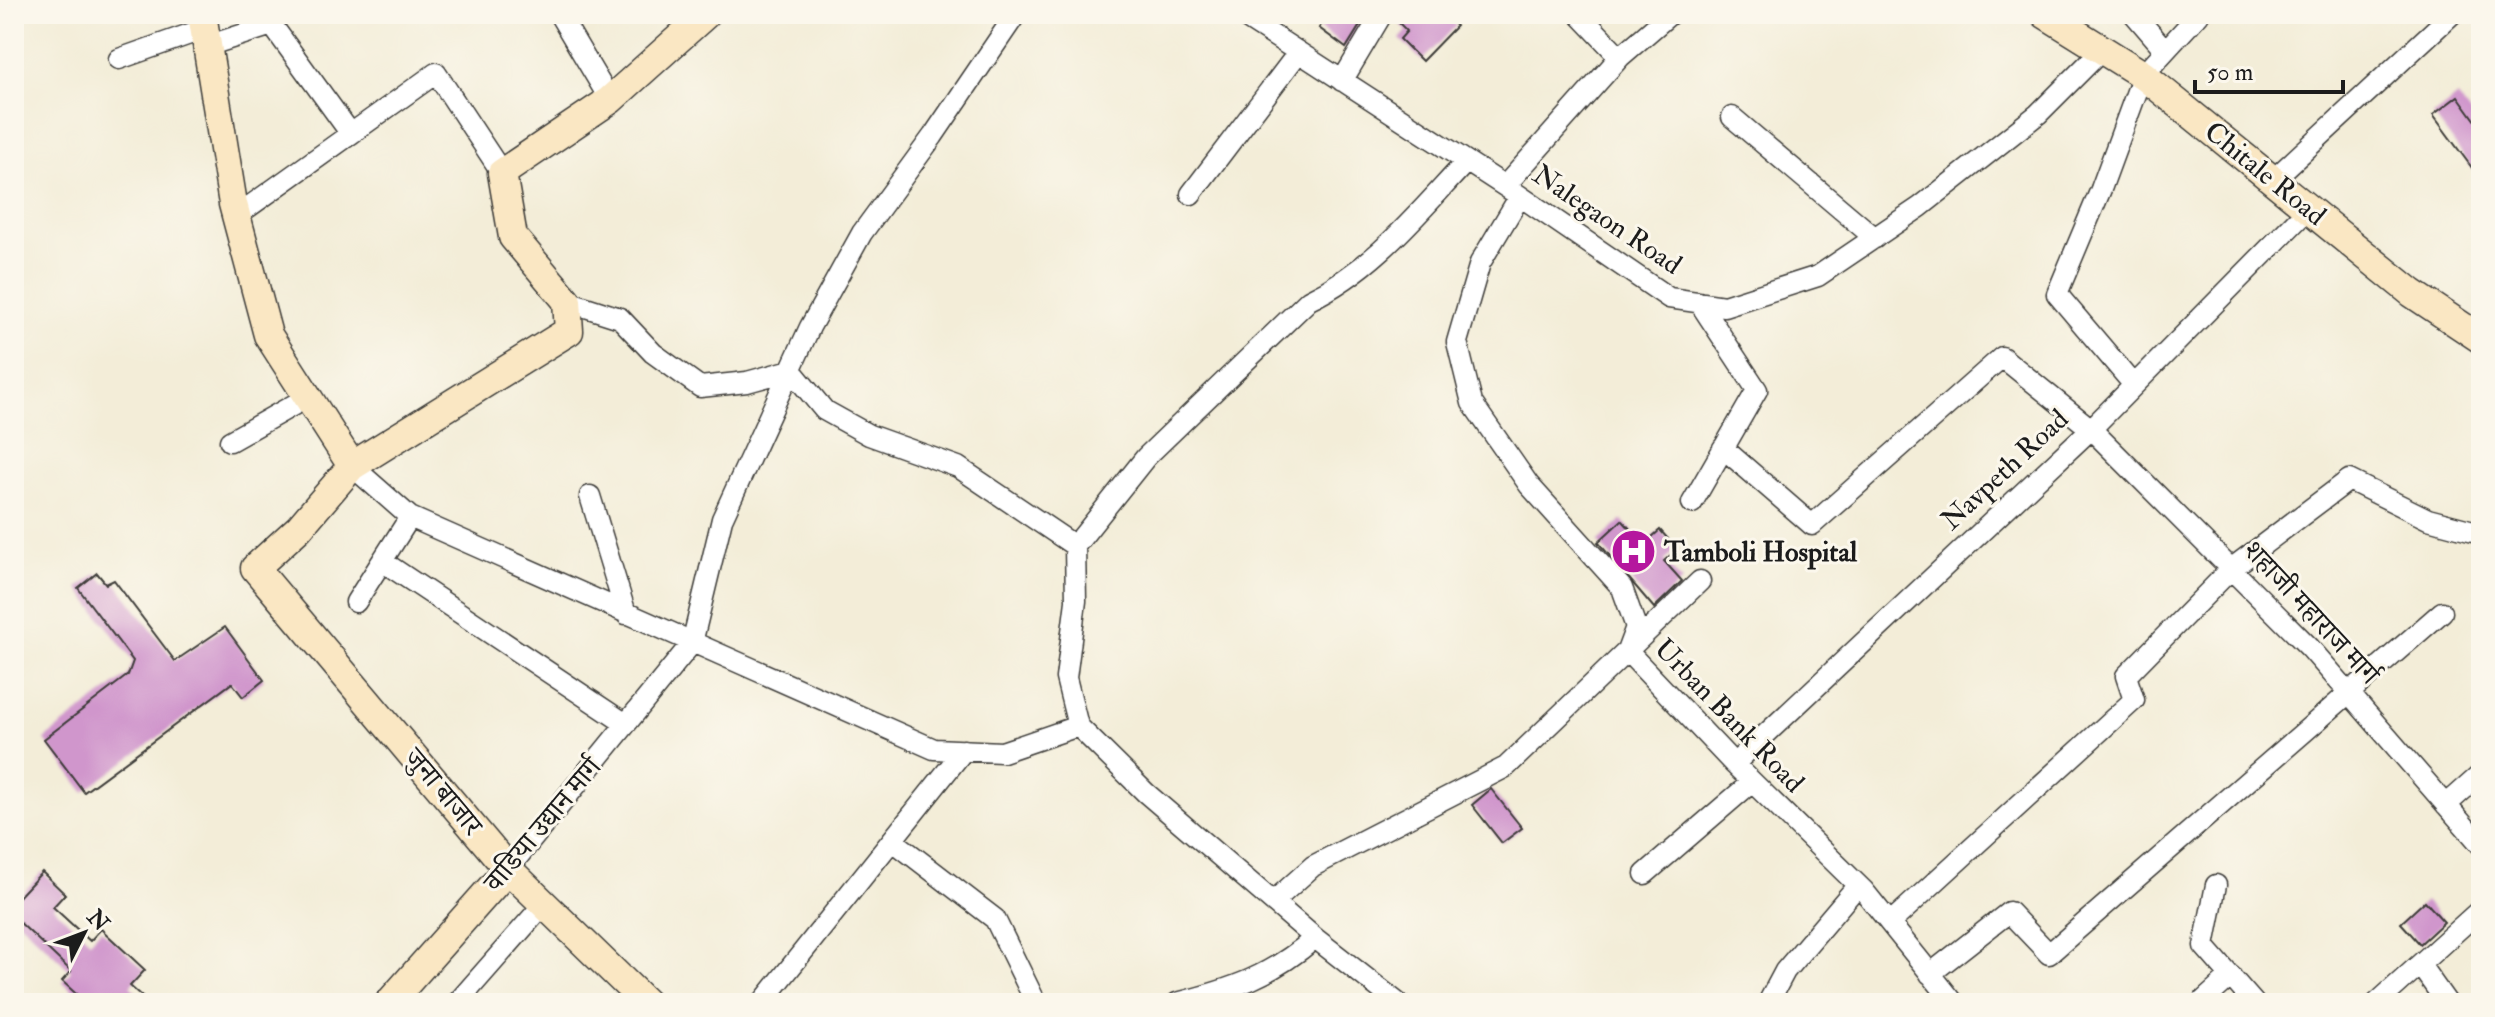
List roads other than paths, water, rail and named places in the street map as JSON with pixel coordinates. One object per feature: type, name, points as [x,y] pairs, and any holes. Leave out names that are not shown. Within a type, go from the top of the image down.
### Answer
[{"type":"street","points":[[559,14],[610,100]]},
{"type":"street","points":[[502,173],[610,100],[706,14]]},
{"type":"street","points":[[692,643],[722,519],[810,327],[862,233],[1016,14]]},
{"type":"street","name":"Nalegaon Road","points":[[1240,14],[1512,191],[1669,298],[1724,306],[1818,276],[1875,238],[1920,207],[2038,114],[2102,50]]},
{"type":"street","points":[[1342,81],[1382,14]]},
{"type":"street","points":[[1579,14],[1620,57]]},
{"type":"street","name":"Urban Bank Road","points":[[1670,14],[1620,57],[1512,191],[1480,263],[1457,342],[1472,403],[1529,485],[1622,588],[1636,627],[1627,651],[1734,764],[1858,885],[1954,1003]]},
{"type":"street","name":"Chitale Road","points":[[2045,14],[2143,75],[2412,293],[2481,339]]},
{"type":"street","points":[[2134,14],[2165,50]]},
{"type":"street","points":[[2134,385],[2057,294],[2101,189],[2143,75],[2199,14]]},
{"type":"street","points":[[2274,179],[2452,14]]},
{"type":"street","points":[[119,59],[205,30],[272,25],[351,134]]},
{"type":"street","points":[[205,30],[236,216],[268,335],[352,466],[410,517],[934,749],[1002,752],[1078,726]]},
{"type":"street","points":[[1191,194],[1298,53]]},
{"type":"street","points":[[236,216],[436,73],[502,173],[513,237],[567,301],[620,318],[653,353],[700,387],[747,382],[791,370]]},
{"type":"street","points":[[1732,117],[1875,238]]},
{"type":"street","points":[[1398,1003],[1315,938],[1146,793],[1078,726],[1066,678],[1076,601],[1075,546],[1146,457],[1309,300],[1339,286],[1385,249],[1466,162]]},
{"type":"street","name":"Navpeth Road","points":[[1734,764],[2091,429],[2308,209]]},
{"type":"street","points":[[352,466],[569,331],[567,301]]},
{"type":"street","points":[[1692,503],[1757,390],[1699,302]]},
{"type":"street","name":"शहाजी महाराज मार्ग","points":[[1723,448],[1812,525],[2002,357],[2091,429],[2310,648],[2481,845]]},
{"type":"street","points":[[791,370],[824,410],[869,435],[958,467],[1075,546]]},
{"type":"street","points":[[230,441],[306,398]]},
{"type":"street","name":"जुना बाजार","points":[[352,466],[299,528],[255,568],[508,869],[646,1003]]},
{"type":"street","points":[[1890,923],[2134,700],[2126,676],[2231,569],[2349,480],[2428,519],[2481,533]]},
{"type":"street","points":[[590,496],[626,614]]},
{"type":"street","points":[[356,602],[410,517]]},
{"type":"street","points":[[382,561],[626,724]]},
{"type":"street","points":[[1273,902],[1313,866],[1506,767],[1700,581]]},
{"type":"street","points":[[1930,974],[2009,912],[2049,954],[2442,612]]},
{"type":"street","name":"वाडिया उद्यान मार्ग","points":[[389,1003],[508,869],[692,643]]},
{"type":"street","points":[[762,1003],[964,750]]},
{"type":"street","points":[[2446,805],[2481,774]]},
{"type":"street","points":[[1645,874],[1752,782]]},
{"type":"street","points":[[892,840],[995,919],[1036,1003]]},
{"type":"street","points":[[1775,1001],[1785,971],[1858,885]]},
{"type":"street","points":[[2216,885],[2204,946],[2254,1003]]},
{"type":"street","points":[[457,1003],[544,904]]},
{"type":"street","points":[[2377,1003],[2481,909]]},
{"type":"street","points":[[1177,1003],[1230,990],[1289,960],[1315,938]]},
{"type":"street","points":[[2420,965],[2447,1003]]},
{"type":"street","points":[[2201,1003],[2231,976]]},
{"type":"place","name":"Tamboli Hospital","points":[[1633,552]]}]
